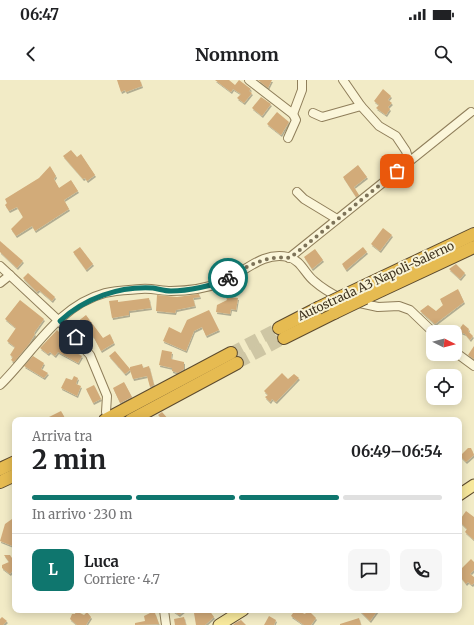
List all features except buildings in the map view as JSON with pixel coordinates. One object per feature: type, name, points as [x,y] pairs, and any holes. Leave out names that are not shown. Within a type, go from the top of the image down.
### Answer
[{"type":"highway","name":"Autostrada A3 Napoli-Salerno","points":[[474,234],[318,308],[282,333],[334,313],[474,247]]},
{"type":"highway","points":[[106,416],[234,358],[136,417]]},
{"type":"highway","points":[[0,469],[12,463]]},
{"type":"highway","points":[[0,482],[12,476]]},
{"type":"main road","points":[[462,493],[474,485]]},
{"type":"main road","points":[[219,625],[238,613]]},
{"type":"street","points":[[249,80],[293,114],[296,120],[288,138]]},
{"type":"street","points":[[293,114],[302,90],[302,80]]},
{"type":"street","points":[[343,80],[361,106],[379,126],[396,136],[406,152],[409,161]]},
{"type":"street","points":[[314,113],[322,117],[361,106]]},
{"type":"street","points":[[290,258],[336,219],[472,112]]},
{"type":"street","points":[[297,192],[304,199],[336,219]]},
{"type":"street","points":[[0,385],[45,332],[80,305],[105,293],[153,288],[170,291],[185,290],[222,282],[258,261],[277,256],[290,258],[300,264],[313,281],[328,292],[346,301],[378,307],[399,306],[410,310],[426,325]]},
{"type":"street","points":[[0,266],[60,321],[90,355],[107,396],[106,416]]},
{"type":"street","points":[[0,282],[10,275]]},
{"type":"street","points":[[462,357],[474,366]]},
{"type":"street","points":[[164,613],[166,625]]},
{"type":"tunnel","points":[[231,353],[279,328]]},
{"type":"tunnel","points":[[237,363],[284,338]]},
{"type":"way so far","points":[[228,278],[258,261],[277,256],[290,258],[397,171]]},
{"type":"route","points":[[76,337],[60,321],[80,305],[105,293],[153,288],[170,291],[185,290],[222,282],[228,278]]}]
